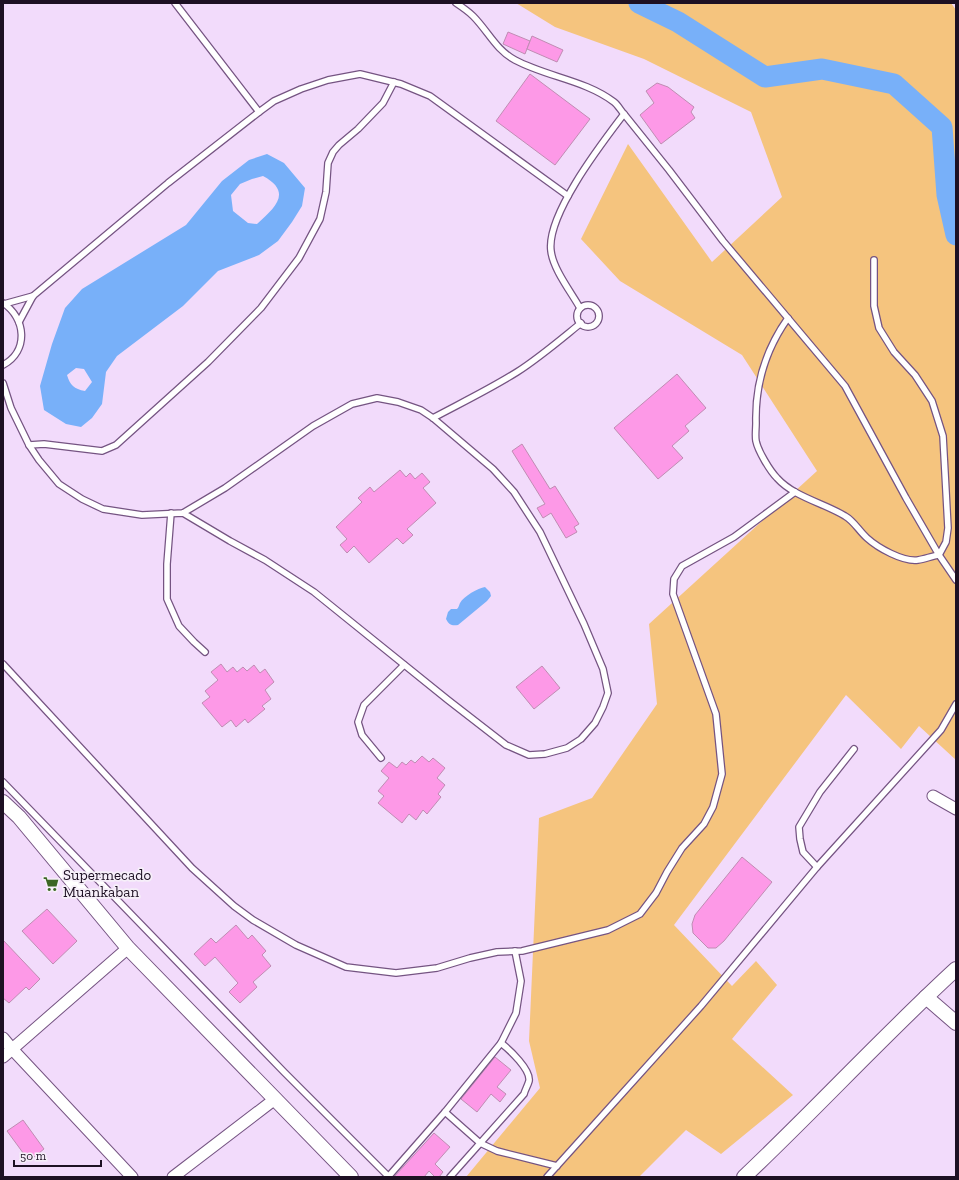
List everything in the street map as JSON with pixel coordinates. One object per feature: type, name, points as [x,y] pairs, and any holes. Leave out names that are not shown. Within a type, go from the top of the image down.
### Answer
[{"type":"street","points":[[933,796],[956,808]]},
{"type":"street","points":[[3,802],[19,817],[128,948],[351,1177]]},
{"type":"street","points":[[3,812],[19,817]]},
{"type":"street","points":[[3,1058],[128,948]]},
{"type":"street","points":[[744,1177],[956,969]]},
{"type":"street","points":[[926,997],[956,1022]]},
{"type":"street","points":[[3,1038],[132,1177]]},
{"type":"street","points":[[173,1177],[275,1099]]},
{"type":"lane","points":[[175,3],[259,112]]},
{"type":"lane","points":[[456,3],[473,17],[505,54],[516,61],[581,85],[616,103],[723,241],[845,386],[906,498],[939,555],[956,580]]},
{"type":"lane","points":[[20,322],[33,296],[168,183],[274,101],[328,80],[360,74],[401,84],[430,96],[568,196]]},
{"type":"lane","points":[[29,445],[44,444],[102,451],[116,445],[208,362],[261,308],[299,258],[320,219],[326,192],[328,163],[333,152],[383,103],[394,82]]},
{"type":"lane","points":[[580,308],[554,264],[551,250],[552,236],[556,222],[568,196],[598,148],[624,114]]},
{"type":"lane","points":[[788,318],[780,328],[770,348],[760,378],[756,412],[756,441],[766,464],[777,479],[795,492],[847,517],[868,539],[887,552],[906,559],[917,560],[939,555],[946,542],[948,528],[943,436],[932,401],[915,375],[894,352],[879,328],[874,306],[874,260]]},
{"type":"lane","points":[[4,304],[33,296]]},
{"type":"lane","points":[[3,365],[16,354],[22,333],[20,322],[13,311],[4,304]]},
{"type":"lane","points":[[586,305],[593,306],[598,310],[599,317],[596,323],[590,326],[581,324],[578,321],[577,314],[580,308],[586,305]]},
{"type":"lane","points":[[433,418],[492,387],[518,371],[581,324]]},
{"type":"lane","points":[[3,383],[11,408],[29,445],[39,460],[59,484],[82,499],[103,509],[142,515],[183,513],[225,488],[313,426],[352,404],[377,398],[398,402],[421,410],[433,418],[493,469],[514,492],[540,532],[584,624],[603,669],[608,693],[596,723],[581,739],[567,748],[546,754],[529,755],[506,745],[314,592],[265,560],[183,513]]},
{"type":"lane","points":[[3,664],[192,868],[234,906],[253,920],[296,945],[346,967],[396,973],[437,968],[497,952],[522,951],[608,930],[640,914],[656,893],[682,848],[704,824],[713,807],[722,774],[716,714],[673,594],[674,578],[682,566],[734,537],[795,492]]},
{"type":"lane","points":[[171,513],[167,564],[167,599],[178,626],[205,652]]},
{"type":"lane","points":[[381,758],[362,736],[358,722],[364,705],[404,665]]},
{"type":"lane","points":[[547,1177],[701,1006],[817,867],[940,730],[956,704]]},
{"type":"lane","points":[[817,867],[803,852],[799,827],[820,792],[854,749]]},
{"type":"lane","points":[[3,782],[284,1073],[389,1177],[445,1112],[501,1043],[516,1013],[521,981],[515,951]]},
{"type":"lane","points":[[450,1177],[524,1094],[529,1080],[526,1068],[511,1050],[501,1043]]},
{"type":"lane","points":[[445,1112],[480,1143],[497,1151],[557,1166]]},
{"type":"shaded area","points":[[516,3],[951,3],[956,10],[956,760],[919,726],[901,749],[846,695],[674,925],[732,986],[756,961],[777,985],[732,1039],[793,1095],[721,1154],[686,1130],[639,1177],[466,1177],[540,1088],[529,1041],[539,818],[592,798],[657,704],[649,624],[817,471],[742,355],[620,281],[581,239],[628,144],[712,262],[782,197],[751,112],[644,59],[555,27]]},
{"type":"water","points":[[267,154],[284,163],[305,188],[302,206],[278,241],[259,255],[218,271],[183,306],[117,356],[106,372],[102,404],[92,418],[81,427],[66,424],[44,410],[40,386],[52,344],[65,308],[82,289],[186,225],[222,181],[249,160]],"holes":[[[263,176],[272,182],[277,188],[279,194],[278,200],[270,212],[257,224],[248,223],[233,211],[231,195],[240,184]],[[76,368],[84,369],[92,382],[85,391],[75,388],[68,378],[67,375]]]},
{"type":"water","points":[[485,587],[490,592],[491,596],[487,601],[458,625],[448,623],[446,619],[448,612],[451,609],[457,609],[462,600],[468,595]]},
{"type":"building","points":[[508,32],[530,41],[525,54],[503,44]]},
{"type":"building","points":[[532,36],[563,50],[557,62],[527,49]]},
{"type":"building","points":[[530,74],[590,119],[555,165],[496,121]]},
{"type":"building","points":[[657,83],[668,87],[694,107],[691,112],[695,118],[661,144],[640,115],[654,103],[646,91]]},
{"type":"building","points":[[677,374],[706,408],[685,426],[689,431],[672,446],[683,458],[658,479],[614,428]]},
{"type":"building","points":[[522,444],[550,489],[555,486],[579,524],[574,527],[577,532],[566,538],[551,513],[543,518],[537,508],[545,504],[512,451]]},
{"type":"building","points":[[400,470],[406,477],[410,473],[415,479],[422,473],[430,482],[423,488],[436,503],[407,529],[413,535],[403,544],[397,538],[369,563],[354,546],[347,553],[340,545],[347,539],[336,527],[362,502],[358,498],[370,487],[374,492]]},
{"type":"building","points":[[221,664],[227,672],[233,667],[237,672],[243,667],[247,671],[254,665],[260,673],[265,669],[274,682],[265,690],[271,699],[262,706],[265,709],[248,723],[245,719],[236,727],[231,720],[222,727],[202,703],[210,697],[205,691],[218,680],[211,672]]},
{"type":"building","points":[[542,666],[560,688],[534,709],[516,687]]},
{"type":"building","points":[[422,756],[429,762],[433,758],[445,768],[437,778],[445,785],[438,794],[441,797],[427,814],[423,810],[416,820],[409,814],[402,823],[378,803],[384,796],[378,791],[389,778],[381,771],[389,762],[397,768],[402,762],[406,765],[411,760],[415,763]]},
{"type":"building","points":[[742,857],[772,882],[724,941],[716,948],[708,948],[693,933],[692,924],[695,915]]},
{"type":"building","points":[[47,909],[77,941],[53,964],[22,931]]},
{"type":"building","points":[[236,925],[248,939],[252,935],[266,951],[262,955],[271,966],[253,982],[257,987],[240,1003],[229,992],[238,983],[215,957],[205,966],[194,954],[211,938],[216,943]]},
{"type":"building","points":[[3,940],[40,979],[29,990],[26,987],[9,1003],[3,998]]},
{"type":"building","points":[[495,1057],[511,1070],[497,1087],[506,1094],[500,1102],[491,1094],[477,1112],[461,1099]]},
{"type":"building","points":[[23,1120],[44,1149],[29,1161],[7,1131]]},
{"type":"building","points":[[434,1133],[450,1147],[435,1164],[443,1172],[439,1177],[435,1177],[429,1171],[424,1177],[394,1177]]},
{"type":"waterway","points":[[639,3],[678,22],[765,77],[822,69],[894,84],[942,127],[947,195],[956,235]]},
{"type":"place","name":"Supermecado Muankaban","points":[[51,884]]}]
